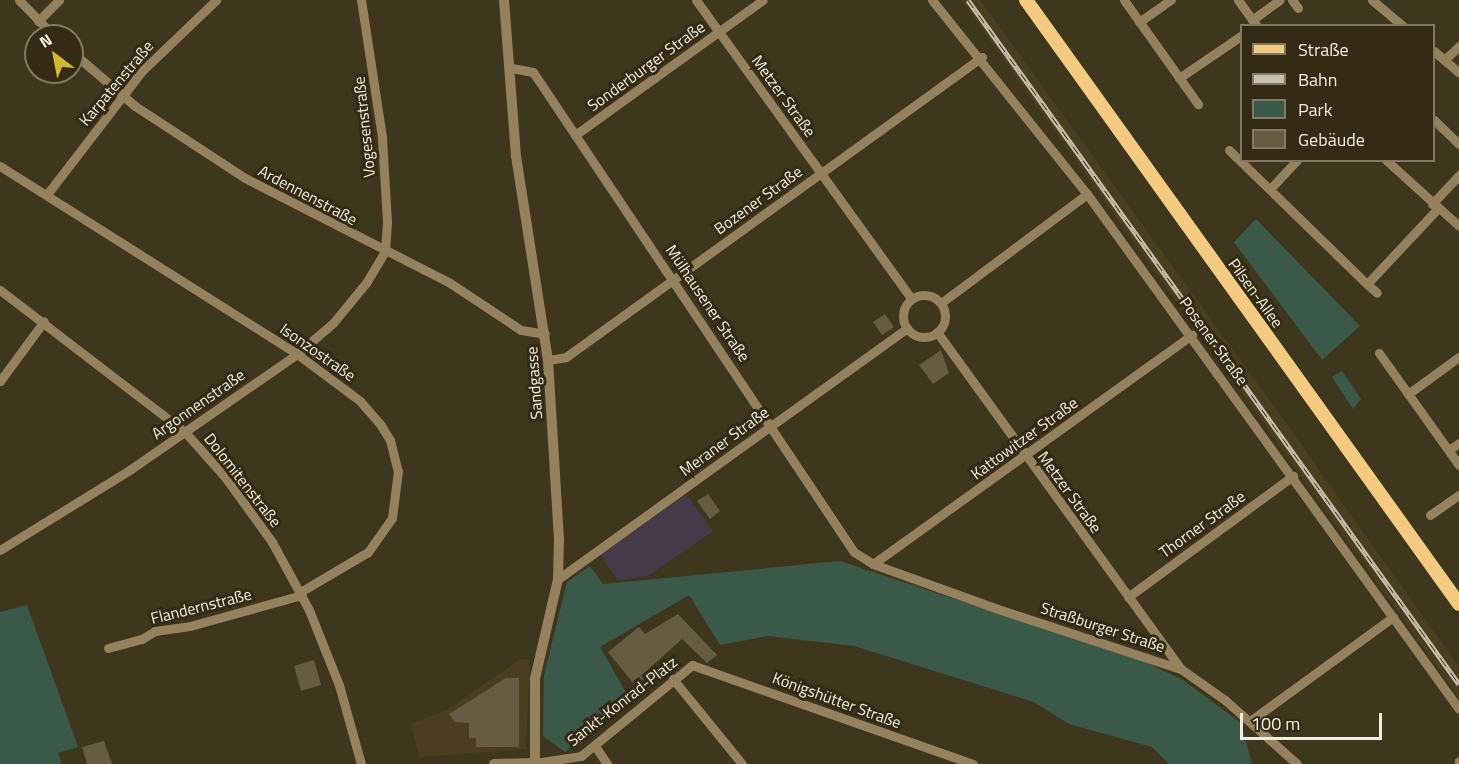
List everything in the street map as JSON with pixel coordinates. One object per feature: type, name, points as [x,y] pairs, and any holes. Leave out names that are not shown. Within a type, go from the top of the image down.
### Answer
[{"type":"main road","name":"Pilsen-Allee","points":[[1026,0],[1459,604]]},
{"type":"street","points":[[19,0],[41,24]]},
{"type":"street","points":[[38,21],[58,0]]},
{"type":"street","name":"Karpatenstraße","points":[[48,193],[122,96],[216,0]]},
{"type":"street","name":"Vogesenstraße","points":[[361,0],[382,137],[385,251]]},
{"type":"street","name":"Sandgasse","points":[[504,0],[512,68],[520,189],[548,360],[558,579],[535,679],[535,763]]},
{"type":"street","name":"Metzer Straße","points":[[696,0],[911,298]]},
{"type":"street","name":"Sonderburger Straße","points":[[575,135],[763,0]]},
{"type":"street","name":"Posener Straße","points":[[932,0],[982,57],[1192,335],[1459,709]]},
{"type":"street","points":[[1124,0],[1198,104]]},
{"type":"street","points":[[1139,22],[1171,0]]},
{"type":"street","points":[[1238,0],[1255,24],[1280,0]]},
{"type":"street","points":[[1372,0],[1400,24]]},
{"type":"street","points":[[1179,78],[1240,36]]},
{"type":"street","points":[[1444,60],[1459,46]]},
{"type":"street","points":[[1435,52],[1459,73]]},
{"type":"street","name":"Bozener Straße","points":[[548,360],[566,357],[982,57]]},
{"type":"street","name":"Ardennenstraße","points":[[84,63],[122,96],[245,178],[450,283],[521,330],[545,334]]},
{"type":"street","name":"Mülhausener Straße","points":[[512,68],[533,72],[674,279],[848,545],[873,564]]},
{"type":"street","points":[[1435,121],[1459,144]]},
{"type":"street","points":[[1229,150],[1240,160]]},
{"type":"street","points":[[1242,162],[1377,293]]},
{"type":"street","points":[[1270,189],[1295,162]]},
{"type":"street","points":[[1388,162],[1459,226]]},
{"type":"street","name":"Isonzostraße","points":[[0,166],[48,193],[297,354],[371,412],[390,440],[399,484],[392,518],[379,539],[356,561],[301,593]]},
{"type":"street","points":[[1367,284],[1459,176]]},
{"type":"street","points":[[941,303],[1087,194]]},
{"type":"street","name":"Argonnenstraße","points":[[0,550],[30,535],[297,354],[352,303],[385,251]]},
{"type":"street","name":"Dolomitenstraße","points":[[0,290],[44,321],[184,431],[257,520],[301,593],[339,685],[361,764]]},
{"type":"street","points":[[931,296],[941,303],[945,316],[937,332],[918,336],[907,328],[903,316],[911,298],[931,296]]},
{"type":"street","points":[[0,381],[44,321]]},
{"type":"street","name":"Meraner Straße","points":[[558,579],[907,328]]},
{"type":"street","name":"Metzer Straße","points":[[937,332],[1024,456],[1181,669]]},
{"type":"street","name":"Kattowitzer Straße","points":[[873,564],[1192,335]]},
{"type":"street","points":[[1379,353],[1459,465]]},
{"type":"street","points":[[1408,394],[1459,357]]},
{"type":"street","points":[[1449,450],[1459,443]]},
{"type":"street","name":"Thorner Straße","points":[[1128,597],[1293,476]]},
{"type":"street","points":[[1430,515],[1459,495]]},
{"type":"street","name":"Straßburger Straße","points":[[873,564],[1181,669],[1250,721],[1297,764]]},
{"type":"street","name":"Flandernstraße","points":[[108,648],[142,639],[155,631],[190,626],[301,593]]},
{"type":"street","points":[[1250,721],[1393,617]]},
{"type":"street","name":"Sankt-Konrad-Platz","points":[[535,763],[572,759],[595,746],[692,665]]},
{"type":"street","name":"Königshütter Straße","points":[[692,665],[973,764]]},
{"type":"street","points":[[674,680],[742,764]]},
{"type":"street","points":[[595,746],[607,764]]},
{"type":"street","points":[[494,764],[535,763]]},
{"type":"shaded area","points":[[961,0],[980,0],[1281,416],[1459,667],[1459,697]]},
{"type":"shaded area","points":[[686,494],[713,531],[648,576],[618,580],[600,555]]},
{"type":"shaded area","points":[[521,659],[530,660],[526,749],[419,757],[411,724],[448,709]]},
{"type":"green space","points":[[1256,219],[1360,326],[1322,360],[1234,242]]},
{"type":"green space","points":[[1342,371],[1361,399],[1353,409],[1332,377]]},
{"type":"green space","points":[[840,561],[1145,662],[1183,680],[1241,723],[1252,764],[1169,764],[1152,747],[1069,724],[1034,702],[854,646],[768,636],[720,645],[689,595],[600,647],[628,696],[565,752],[543,736],[544,675],[567,582],[590,566],[603,584]]},
{"type":"green space","points":[[27,605],[78,747],[58,753],[61,764],[0,764],[0,612]]},
{"type":"building","points":[[885,314],[894,327],[882,335],[873,322]]},
{"type":"building","points":[[941,350],[949,373],[933,384],[919,365]]},
{"type":"building","points":[[708,494],[720,511],[710,519],[697,501]]},
{"type":"building","points":[[678,614],[717,655],[707,663],[682,639],[641,676],[644,679],[633,683],[608,652],[639,627],[645,634]]},
{"type":"building","points":[[314,660],[321,685],[301,691],[294,666]]},
{"type":"building","points":[[506,678],[519,678],[519,747],[476,747],[476,738],[469,738],[469,723],[455,722],[449,714]]},
{"type":"building","points":[[104,741],[112,764],[87,764],[82,747]]},
{"type":"railway","points":[[968,0],[1459,684]]}]
